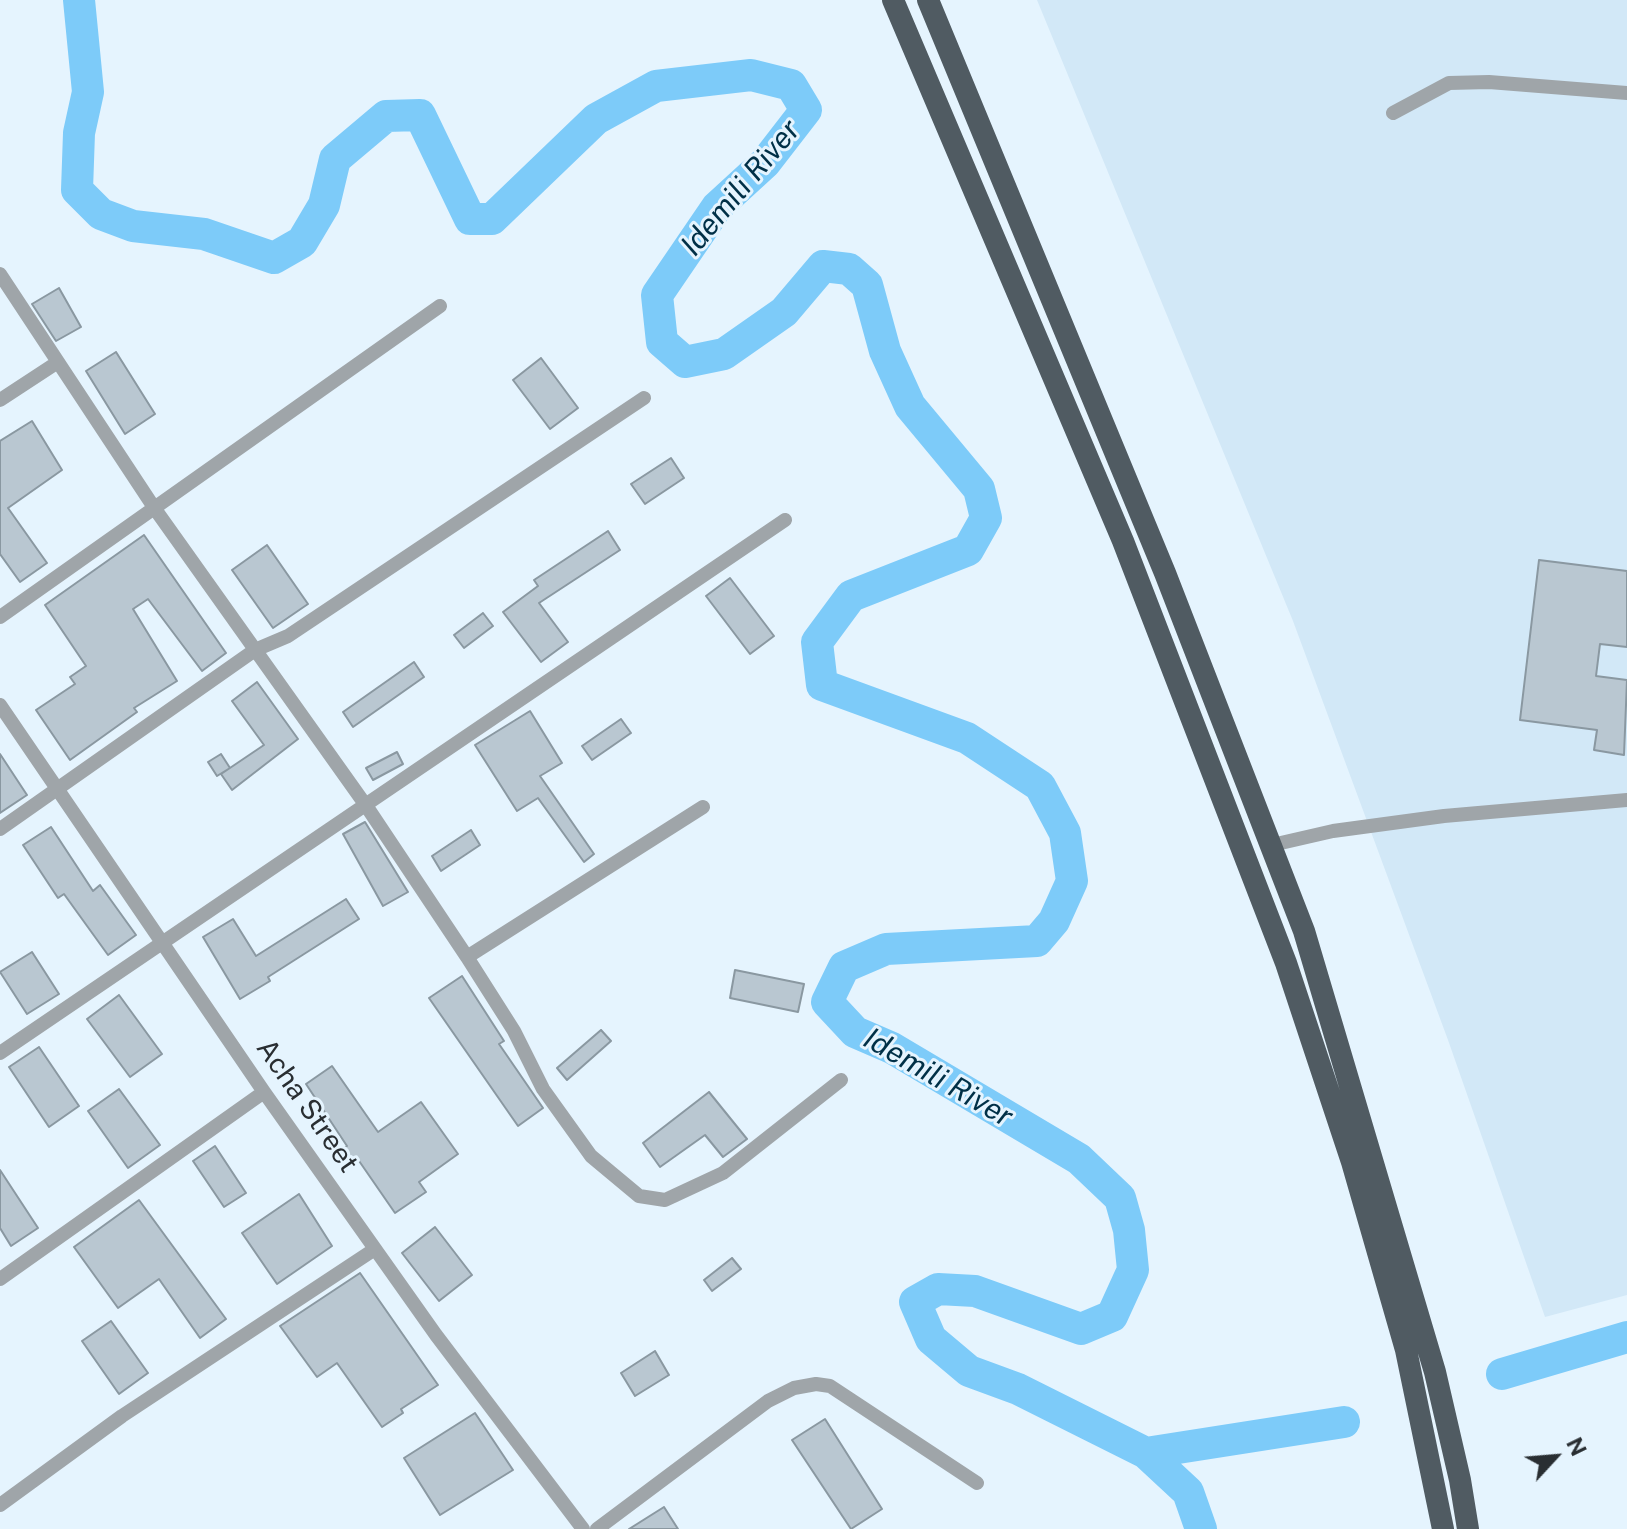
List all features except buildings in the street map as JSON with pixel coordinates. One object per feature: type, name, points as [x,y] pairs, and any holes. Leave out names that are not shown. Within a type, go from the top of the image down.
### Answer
[{"type":"highway","points":[[893,0],[1123,541],[1281,949],[1352,1162],[1406,1350],[1443,1529]]},
{"type":"highway","points":[[928,0],[1159,558],[1272,845],[1308,946],[1435,1372],[1468,1529]]},
{"type":"street","points":[[1393,113],[1449,83],[1489,82],[1627,93]]},
{"type":"street","points":[[0,274],[155,509],[367,807],[514,1031],[543,1089],[591,1156],[639,1196],[665,1200],[723,1173],[841,1080]]},
{"type":"street","points":[[0,617],[440,306]]},
{"type":"street","points":[[0,400],[58,362]]},
{"type":"street","points":[[0,829],[255,650],[288,636],[644,398]]},
{"type":"street","points":[[0,1053],[367,807],[785,520]]},
{"type":"street","name":"Acha Street","points":[[0,705],[375,1249],[583,1529]]},
{"type":"street","points":[[1272,845],[1333,831],[1444,816],[1627,800]]},
{"type":"street","points":[[467,957],[703,807]]},
{"type":"street","points":[[0,1279],[264,1092]]},
{"type":"street","points":[[0,1505],[122,1416],[375,1249]]},
{"type":"street","points":[[597,1529],[768,1401],[794,1388],[816,1384],[830,1386],[977,1483]]},
{"type":"shaded area","points":[[1037,0],[1627,0],[1627,1295],[1545,1317],[1448,1040],[1293,621]]},
{"type":"waterway","name":"Idemili River","points":[[79,0],[88,92],[79,133],[77,190],[101,214],[133,226],[204,234],[274,258],[302,242],[324,205],[335,159],[386,116],[420,115],[470,219],[492,219],[596,119],[656,86],[751,75],[791,85],[806,110],[765,163],[717,207],[657,295],[662,342],[685,362],[724,354],[784,312],[823,266],[849,269],[867,285],[885,351],[910,406],[979,489],[986,518],[968,550],[851,596],[817,642],[822,685],[967,738],[1040,786],[1065,833],[1072,881],[1054,921],[1037,941],[886,949],[844,967],[827,1002],[855,1032],[892,1048],[1079,1159],[1120,1198],[1129,1230],[1133,1270],[1112,1316],[1081,1329],[975,1291],[938,1289],[915,1302],[931,1339],[969,1371],[1018,1389],[1146,1453],[1188,1492],[1201,1529]]},
{"type":"waterway","points":[[1502,1374],[1627,1337]]},
{"type":"waterway","points":[[1146,1453],[1344,1422]]}]
